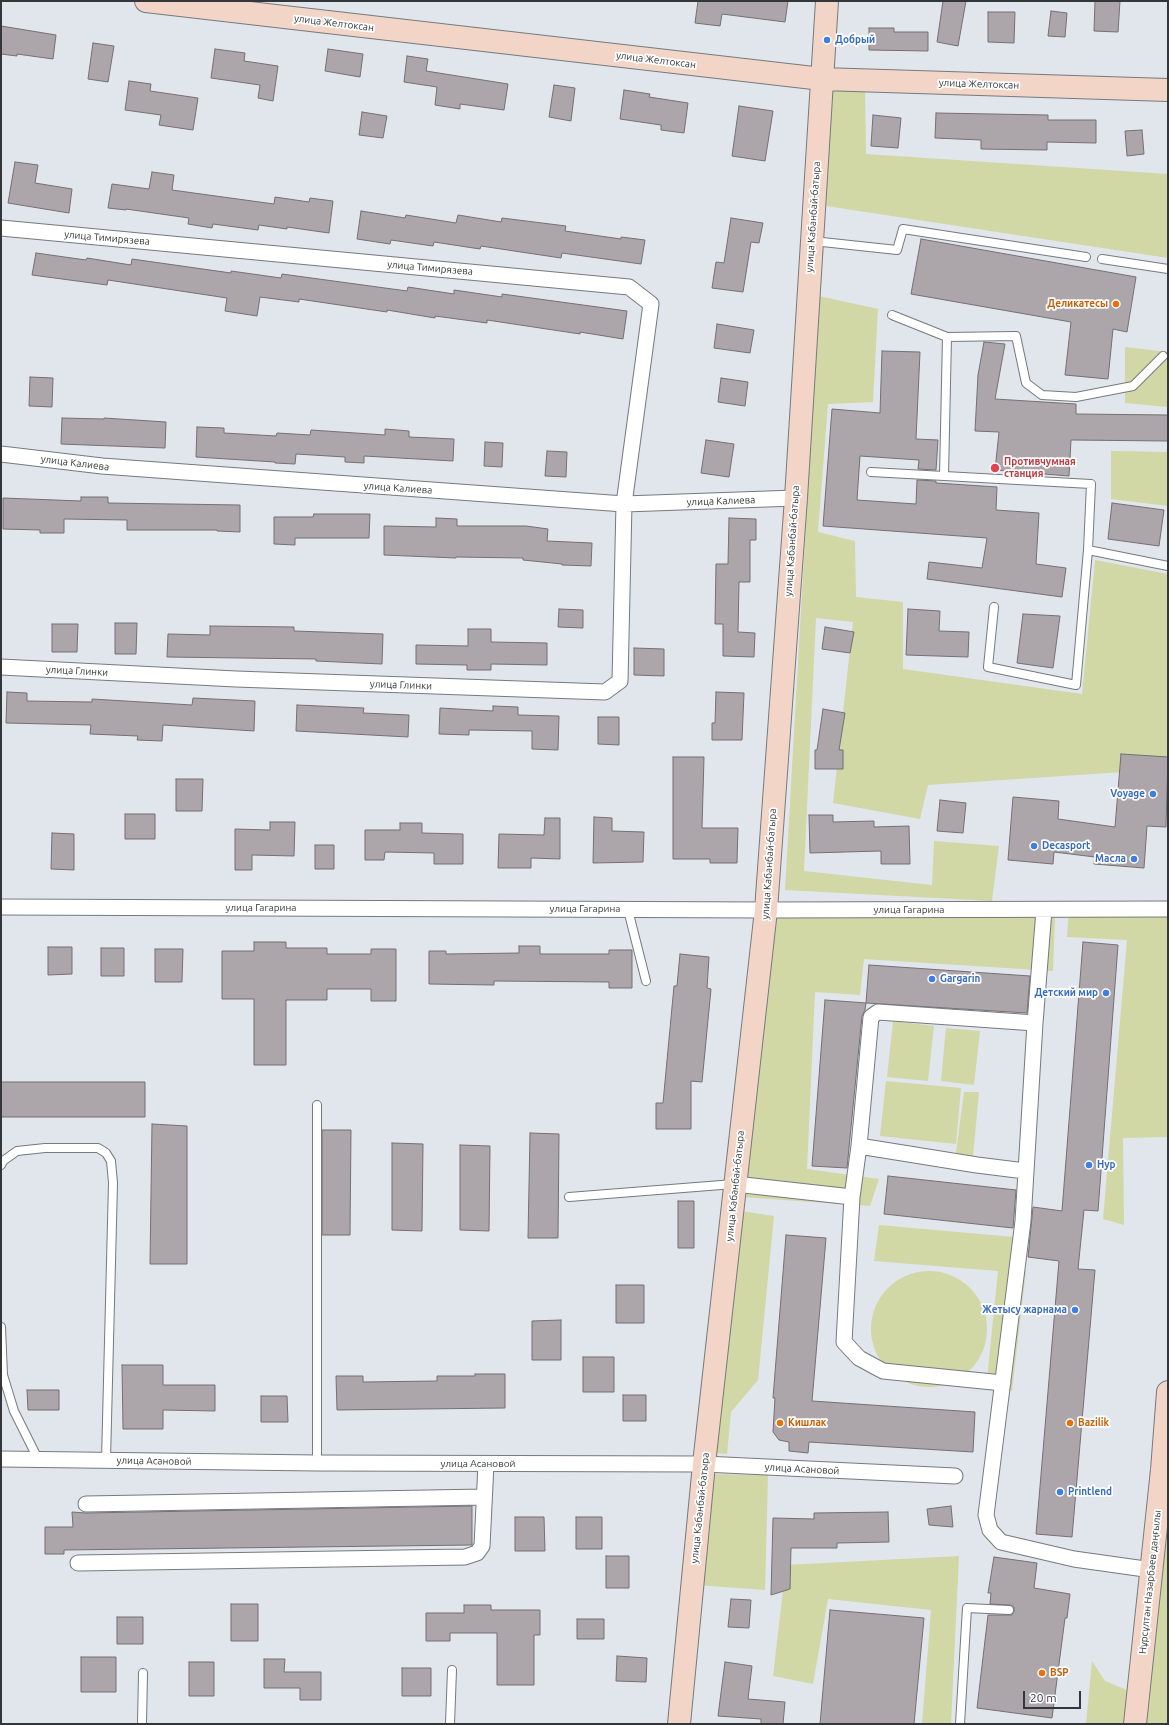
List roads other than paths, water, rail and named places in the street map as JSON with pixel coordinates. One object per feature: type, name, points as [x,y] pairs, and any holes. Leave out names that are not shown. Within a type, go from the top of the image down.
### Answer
[{"type":"main road","name":"улица Желтоксан","points":[[146,1],[822,79],[1168,90]]},
{"type":"main road","name":"улица Кабанбай-батыра","points":[[679,1724],[704,1464],[766,910],[796,498],[827,1]]},
{"type":"main road","name":"Нұрсұлтан Назарбаев даңғылы","points":[[1135,1724],[1165,1470],[1168,1392]]},
{"type":"street","name":"улица Тимирязева","points":[[1,228],[629,287],[651,304],[624,504]]},
{"type":"street","name":"улица Калиева","points":[[1,454],[102,466],[624,504],[796,498]]},
{"type":"street","name":"улица Глинки","points":[[1,667],[236,679],[605,692],[620,681],[624,504]]},
{"type":"street","name":"улица Гагарина","points":[[1,907],[628,910],[1168,909]]},
{"type":"street","points":[[1044,910],[1022,1221],[986,1515],[990,1530],[1001,1542],[1074,1559],[1152,1570]]},
{"type":"street","points":[[1003,1383],[883,1371],[859,1358],[844,1342],[852,1197],[859,1146],[871,1017],[878,1012],[1035,1023]]},
{"type":"street","points":[[859,1146],[977,1165],[1026,1171]]},
{"type":"street","points":[[735,1184],[852,1197]]},
{"type":"street","name":"улица Асановой","points":[[1,1459],[317,1463],[704,1464],[955,1476]]},
{"type":"street","points":[[78,1564],[465,1557],[477,1554],[482,1546],[486,1464]]},
{"type":"street","points":[[86,1504],[484,1497]]},
{"type":"lane","points":[[812,241],[897,250],[903,229],[1086,257]]},
{"type":"lane","points":[[1102,259],[1168,269]]},
{"type":"lane","points":[[892,315],[947,337],[1016,336],[1026,383],[1042,395],[1076,397],[1133,386],[1163,356]]},
{"type":"lane","points":[[944,476],[947,337]]},
{"type":"lane","points":[[871,472],[1091,484],[1088,550],[1076,685],[988,667],[994,606]]},
{"type":"lane","points":[[1088,550],[1168,566]]},
{"type":"lane","points":[[628,910],[646,981]]},
{"type":"lane","points":[[317,1105],[317,1463]]},
{"type":"lane","points":[[1,1165],[3,1161],[17,1151],[45,1148],[98,1148],[106,1153],[111,1161],[113,1183],[106,1460]]},
{"type":"lane","points":[[569,1197],[735,1184]]},
{"type":"lane","points":[[1,1327],[3,1375],[14,1411],[38,1459]]},
{"type":"lane","points":[[960,1724],[967,1608],[1009,1610]]},
{"type":"lane","points":[[450,1724],[452,1670]]},
{"type":"lane","points":[[142,1673],[142,1724]]},
{"type":"place","name":"Добрый","points":[[827,40]]},
{"type":"place","name":"Деликатесы","points":[[1116,304]]},
{"type":"place","name":"Противчумная станция","points":[[995,468]]},
{"type":"place","name":"Voyage","points":[[1153,794]]},
{"type":"place","name":"Decasport","points":[[1034,846]]},
{"type":"place","name":"Масла","points":[[1134,859]]},
{"type":"place","name":"Gargarin","points":[[932,979]]},
{"type":"place","name":"Детский мир","points":[[1106,993]]},
{"type":"place","name":"Нур","points":[[1089,1165]]},
{"type":"place","name":"Жетысу жарнама","points":[[1075,1310]]},
{"type":"place","name":"Кишлак","points":[[780,1423]]},
{"type":"place","name":"Bazilik","points":[[1070,1423]]},
{"type":"place","name":"Printlend","points":[[1060,1492]]},
{"type":"place","name":"BSP","points":[[1042,1673]]}]
